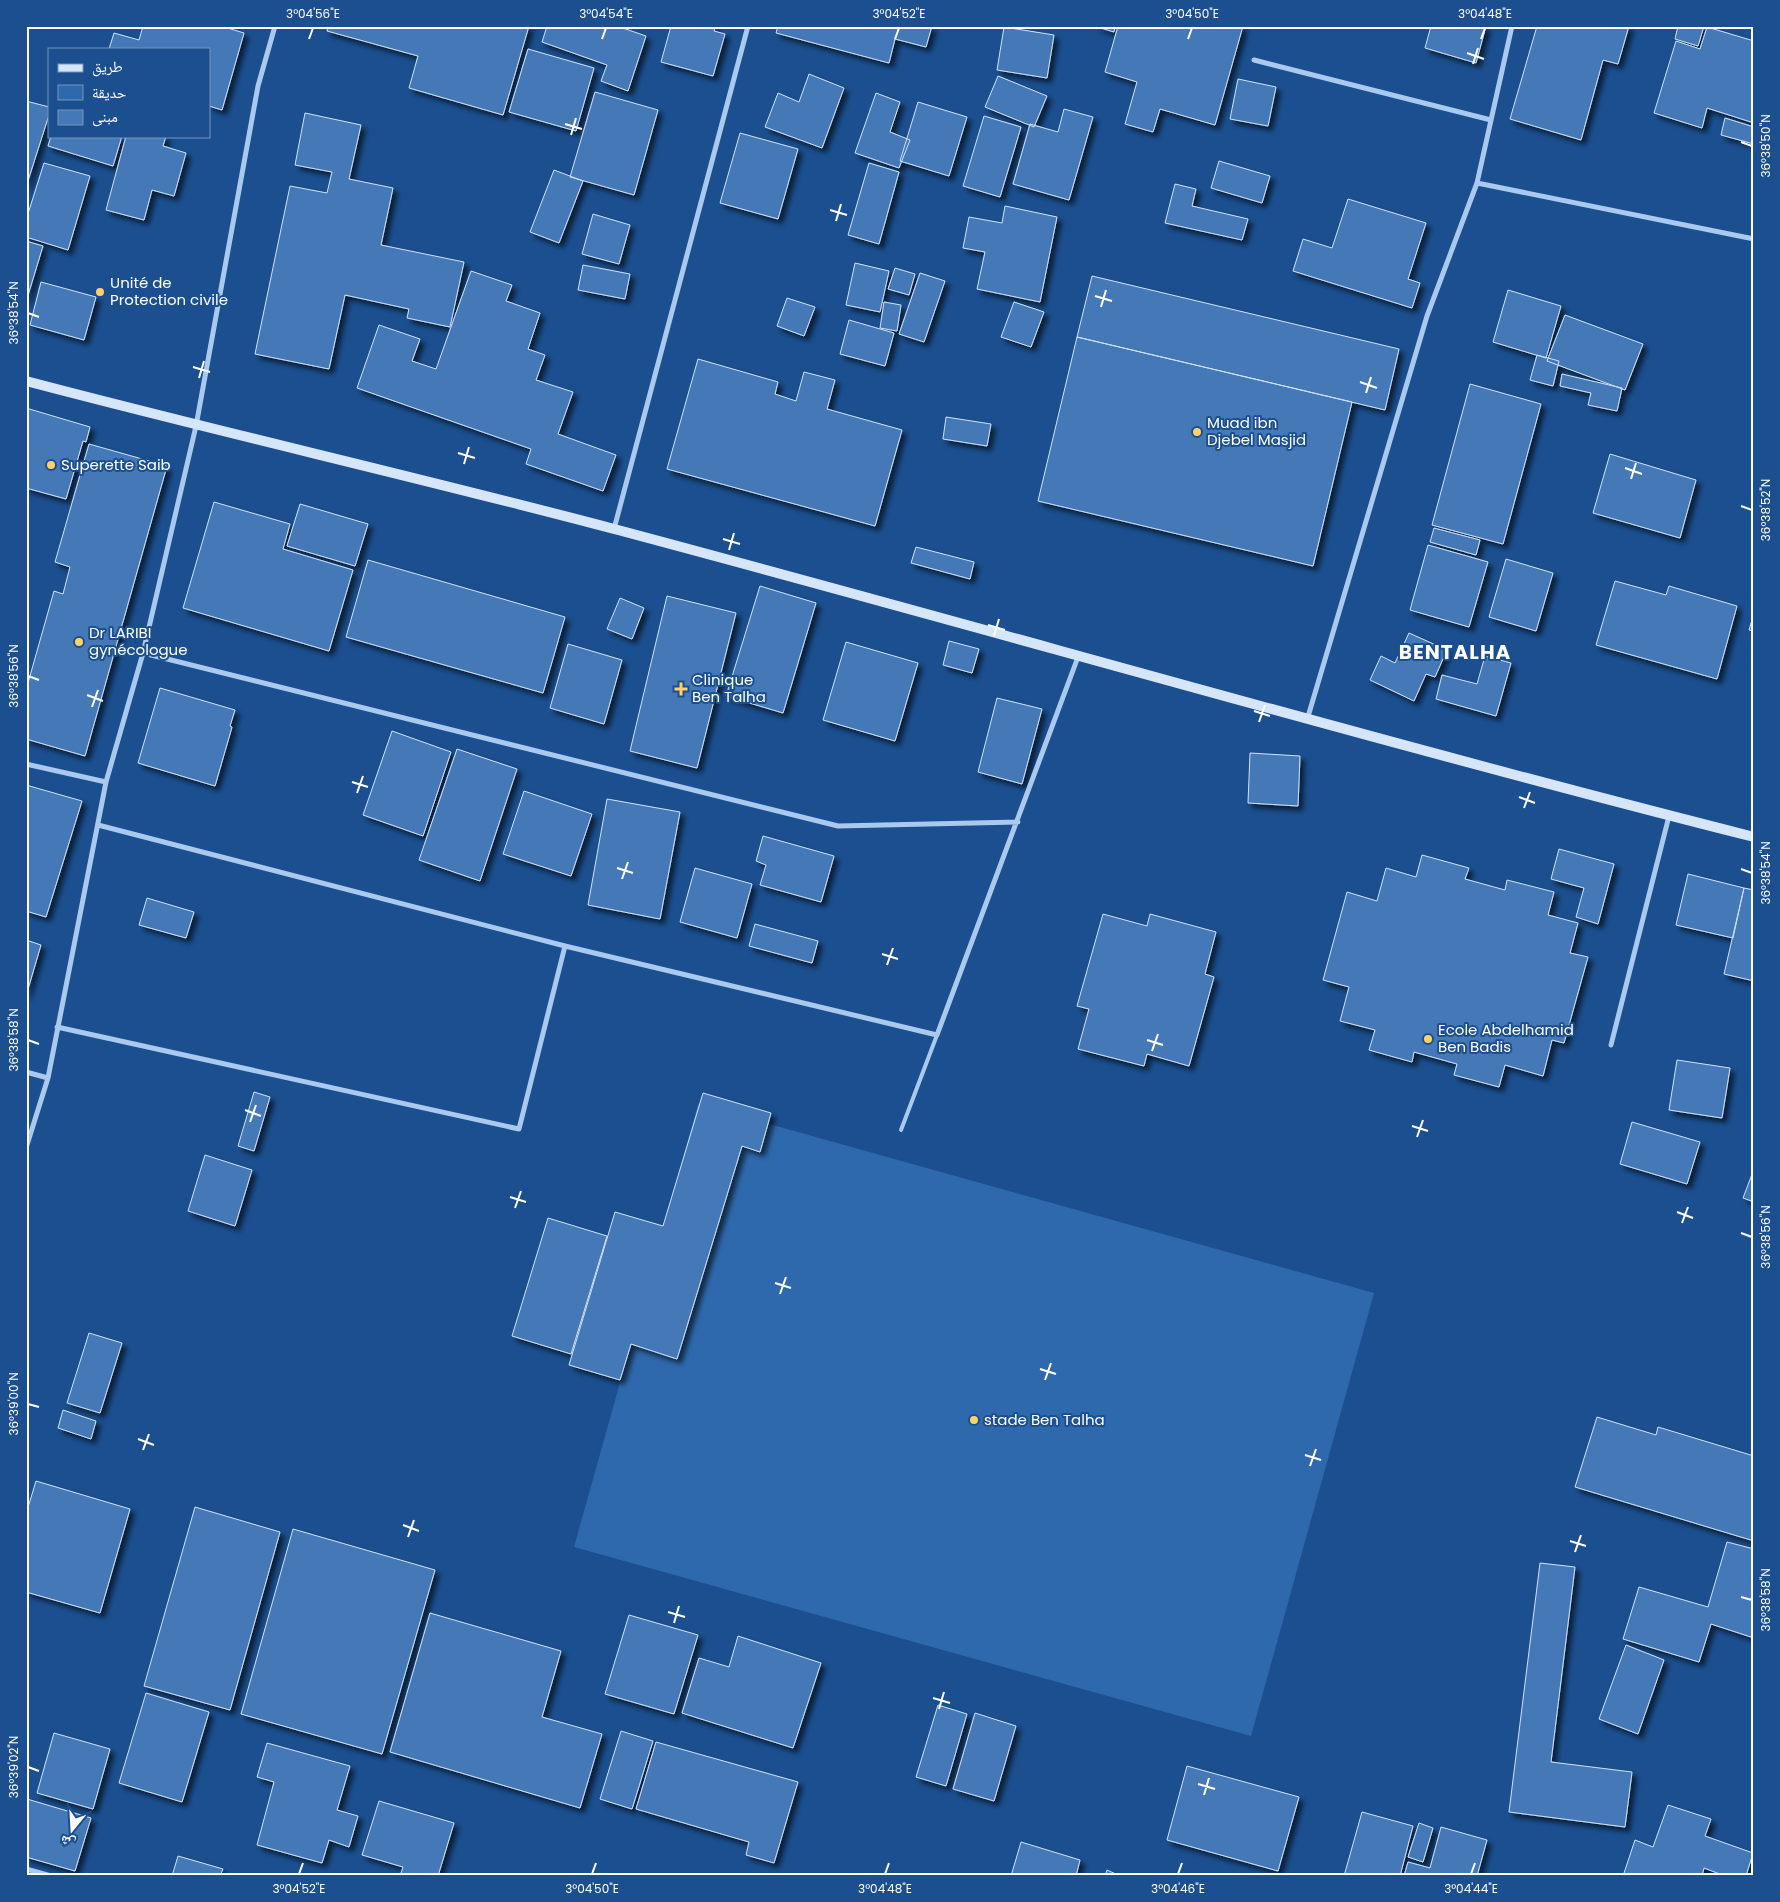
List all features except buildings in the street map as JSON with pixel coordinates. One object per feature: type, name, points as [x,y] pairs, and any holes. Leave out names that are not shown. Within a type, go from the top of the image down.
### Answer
[{"type":"street","points":[[26,1148],[48,1078],[106,782],[143,653],[196,426],[258,86],[275,26]]},
{"type":"street","points":[[614,529],[748,26]]},
{"type":"street","points":[[1307,720],[1427,316],[1477,183],[1512,26]]},
{"type":"street","points":[[1254,60],[1491,120]]},
{"type":"street","points":[[1477,183],[1754,240]]},
{"type":"street","points":[[26,381],[196,426],[614,529],[1307,720],[1754,837]]},
{"type":"street","points":[[143,653],[838,826],[1018,822]]},
{"type":"street","points":[[98,825],[565,946],[937,1035],[1018,822],[1078,656]]},
{"type":"street","points":[[26,764],[106,782]]},
{"type":"street","points":[[1611,1046],[1669,816]]},
{"type":"street","points":[[57,1027],[519,1129],[565,946]]},
{"type":"street","points":[[26,1072],[48,1078]]},
{"type":"street","points":[[26,1869],[51,1876]]},
{"type":"lane","points":[[901,1130],[937,1035]]},
{"type":"green space","name":"stade Ben Talha","points":[[698,1104],[1374,1293],[1251,1736],[574,1547]]},
{"type":"place","name":"Unité de Protection civile","points":[[100,292]]},
{"type":"place","name":"Muad ibn Djebel Masjid","points":[[1197,432]]},
{"type":"place","name":"Superette Saib","points":[[51,465]]},
{"type":"place","name":"Dr LARIBI gynécologue","points":[[79,642]]},
{"type":"place","name":"Clinique Ben Talha","points":[[681,689]]},
{"type":"place","name":"Ecole Abdelhamid Ben Badis","points":[[1428,1039]]},
{"type":"place","name":"stade Ben Talha","points":[[974,1420]]},
{"type":"district","name":"BENTALHA","points":[[1455,652]]}]
